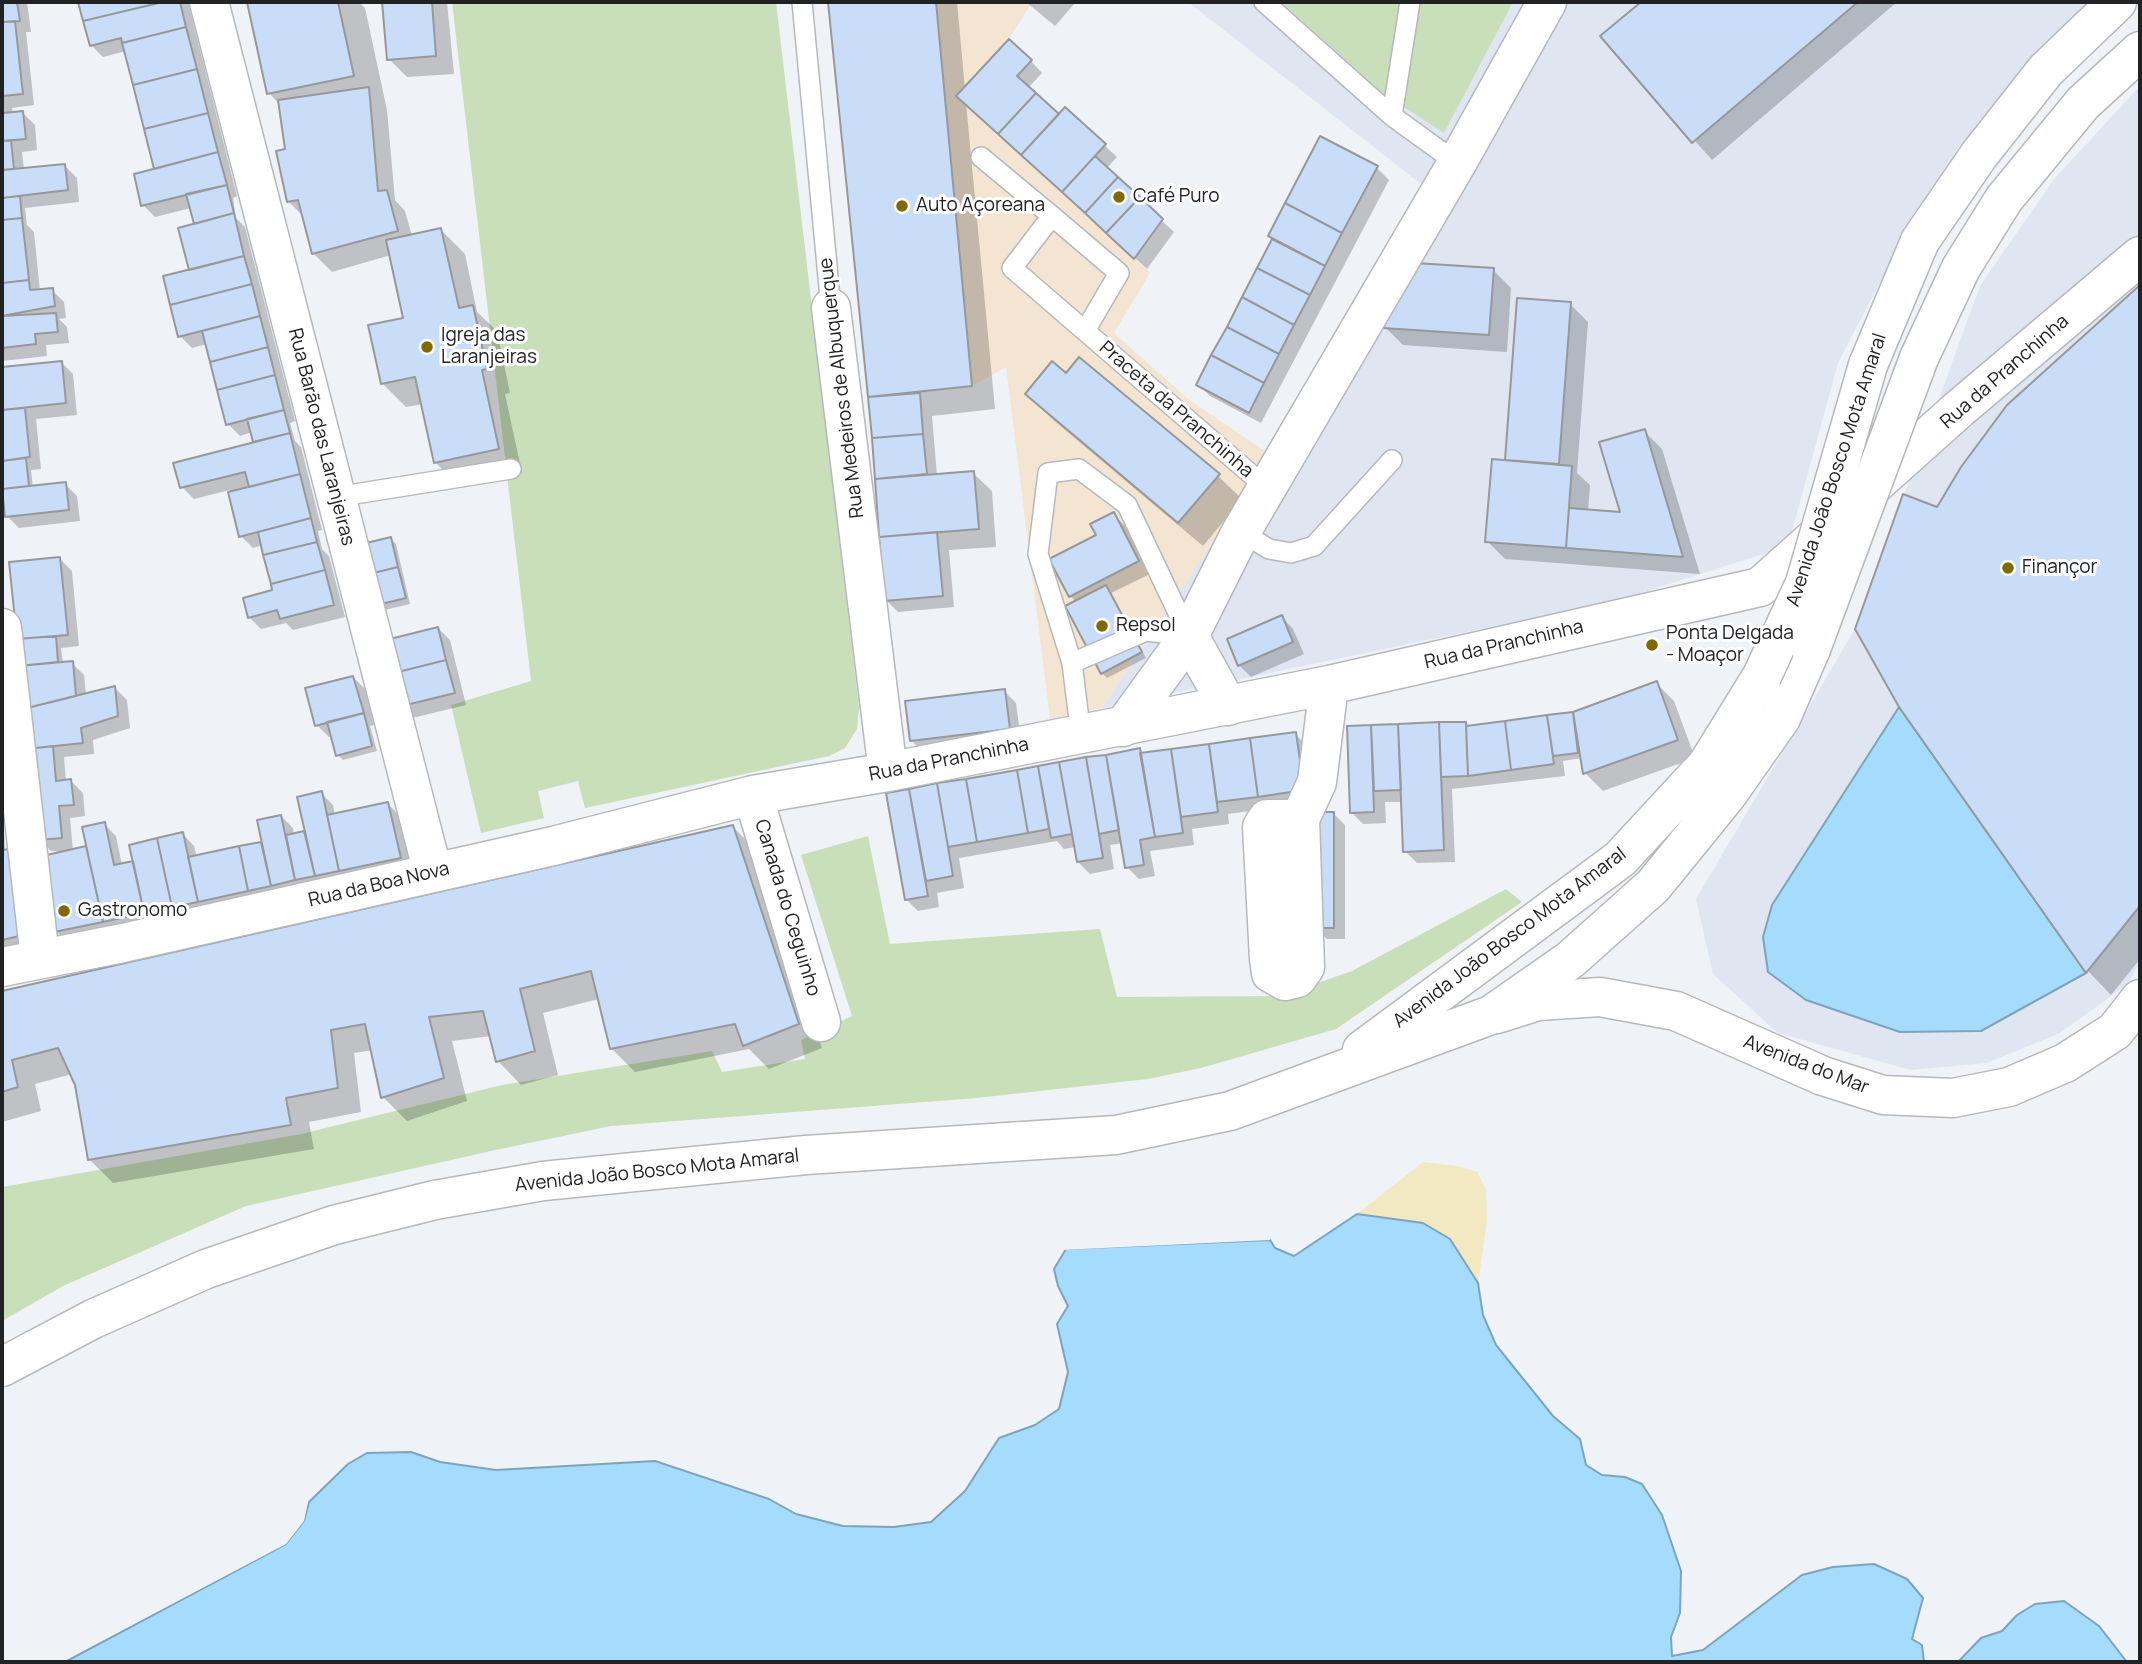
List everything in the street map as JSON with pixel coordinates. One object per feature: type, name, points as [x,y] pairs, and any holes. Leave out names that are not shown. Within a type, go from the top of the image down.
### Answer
[{"type":"street","name":"Rua Barão das Laranjeiras","points":[[209,2],[433,873]]},
{"type":"street","points":[[1124,727],[1189,636],[1241,533],[1457,163],[1547,2]]},
{"type":"street","name":"Avenida João Bosco Mota Amaral","points":[[1335,1071],[1620,859],[1707,765],[1762,676],[1805,583],[1868,365],[1920,241],[1964,176],[2046,71],[2117,2]]},
{"type":"street","name":"Avenida João Bosco Mota Amaral","points":[[2,1367],[93,1319],[206,1269],[334,1225],[435,1200],[543,1181],[807,1155],[1116,1135],[1230,1111],[1491,1015],[1570,961],[1653,886],[1727,795],[1781,718],[1811,649],[1919,358],[1961,268],[2004,199],[2083,103],[2140,51]]},
{"type":"street","name":"Rua da Pranchinha","points":[[753,795],[1081,736],[1228,706],[1760,587],[1959,409],[2140,256]]},
{"type":"street","name":"Rua Medeiros de Albuquerque","points":[[831,308],[888,772]]},
{"type":"street","points":[[2,628],[40,958]]},
{"type":"street","points":[[1189,636],[1228,706]]},
{"type":"street","points":[[1300,819],[1317,782],[1329,685]]},
{"type":"street","name":"Rua da Boa Nova","points":[[2,967],[123,943],[553,846],[753,795]]},
{"type":"street","name":"Canada do Ceguinho","points":[[753,795],[821,1022]]},
{"type":"street","name":"Avenida do Mar","points":[[1491,1015],[1538,1001],[1600,997],[1676,1011],[1823,1076],[1883,1095],[1953,1098],[2009,1087],[2065,1063],[2115,1031],[2140,999]]},
{"type":"lane","name":"Rua Medeiros de Albuquerque","points":[[802,2],[831,308]]},
{"type":"lane","points":[[1264,2],[1392,116],[1457,163]]},
{"type":"lane","points":[[1392,116],[1410,2]]},
{"type":"lane","points":[[981,157],[1052,216]]},
{"type":"lane","name":"Praceta da Pranchinha","points":[[1084,331],[1119,273],[1052,216],[1012,268],[1084,331],[1267,488]]},
{"type":"lane","points":[[1241,533],[1269,549],[1291,553],[1314,546],[1392,460]]},
{"type":"lane","points":[[336,497],[511,469]]},
{"type":"lane","points":[[1081,736],[1072,663],[1038,554],[1048,473],[1080,469],[1127,505],[1189,636]]},
{"type":"lane","points":[[1072,663],[1146,631],[1189,636]]},
{"type":"shaded area","points":[[828,2],[1032,2],[1009,39],[957,96],[1150,273],[1114,333],[1188,399],[1271,455],[1102,708],[1050,719],[1006,367],[972,386],[868,397]]},
{"type":"shaded area","points":[[1188,2],[2098,2],[2041,55],[1960,145],[1906,232],[1838,363],[1788,546],[1619,600],[1102,708],[1271,455],[1425,187]]},
{"type":"shaded area","points":[[2140,86],[2140,962],[2128,984],[2060,1033],[1987,1063],[1911,1070],[1778,1033],[1713,974],[1696,899],[1855,629],[1980,286],[2054,179]]},
{"type":"green space","points":[[452,2],[776,2],[859,707],[857,729],[845,748],[829,756],[585,808],[578,781],[538,791],[544,818],[481,833],[451,705],[531,681]]},
{"type":"green space","points":[[1281,2],[1513,2],[1444,133],[1384,94]]},
{"type":"green space","points":[[868,836],[890,944],[1100,929],[1117,997],[1280,996],[1352,971],[1506,889],[1522,902],[1336,1029],[1201,1068],[1148,1079],[977,1098],[611,1126],[491,1151],[246,1206],[63,1286],[2,1321],[2,1187],[301,1134],[502,1085],[712,1051],[722,1072],[805,1059],[801,1040],[852,1016],[801,855]]},
{"type":"sand","points":[[1423,1162],[1458,1166],[1477,1172],[1486,1189],[1487,1221],[1478,1283],[1450,1239],[1423,1223],[1357,1214]]},
{"type":"water","points":[[1899,707],[2086,973],[1981,1031],[1900,1032],[1806,1000],[1768,972],[1763,937],[1772,905]]},
{"type":"water","points":[[1357,1214],[1423,1223],[1450,1239],[1478,1283],[1483,1315],[1496,1345],[1553,1416],[1580,1439],[1586,1465],[1602,1475],[1625,1477],[1642,1484],[1662,1515],[1681,1571],[1680,1613],[1671,1637],[1672,1656],[1703,1650],[1802,1575],[1833,1567],[1874,1564],[1907,1579],[1923,1598],[1912,1639],[1922,1645],[1924,1662],[65,1662],[286,1544],[304,1521],[309,1502],[348,1464],[367,1453],[411,1452],[440,1462],[496,1470],[655,1461],[769,1499],[796,1514],[843,1526],[894,1527],[931,1522],[965,1491],[999,1438],[1035,1425],[1059,1409],[1068,1372],[1057,1324],[1068,1306],[1058,1286],[1054,1269],[1066,1249],[1270,1240],[1275,1248],[1294,1256]]},
{"type":"water","points":[[2064,1601],[2099,1626],[2127,1662],[1958,1662],[1981,1638],[2002,1631],[2017,1615],[2035,1604]]},
{"type":"pier","points":[[1270,1237],[1270,1240],[1062,1250],[1066,1246]]},
{"type":"pier","points":[[309,1497],[304,1521],[286,1544],[62,1662],[283,1541],[301,1519]]},
{"type":"building","points":[[2,2],[17,2],[20,21],[2,22]]},
{"type":"building","points":[[78,2],[163,2],[83,21]]},
{"type":"building","points":[[163,2],[180,2],[186,27],[122,43],[121,38],[90,46],[83,21]]},
{"type":"building","points":[[247,2],[338,2],[354,76],[267,94]]},
{"type":"building","points":[[382,2],[432,2],[436,56],[387,60]]},
{"type":"building","name":"Auto Açoreana","points":[[828,2],[936,2],[972,386],[868,397]]},
{"type":"building","points":[[1641,2],[1858,2],[1692,143],[1600,36]]},
{"type":"building","points":[[15,21],[23,94],[2,96],[2,22]]},
{"type":"building","points":[[186,27],[197,69],[133,85],[122,43]]},
{"type":"building","points":[[1009,39],[1032,60],[1017,76],[1036,93],[998,134],[956,96]]},
{"type":"building","points":[[197,69],[208,113],[144,129],[133,85]]},
{"type":"building","points":[[369,87],[378,191],[387,190],[398,231],[312,254],[298,200],[287,202],[276,151],[285,149],[278,100]]},
{"type":"building","points":[[1036,93],[1059,114],[1021,155],[998,134]]},
{"type":"building","points":[[2,101],[3,113],[23,111],[26,139],[2,141]]},
{"type":"building","points":[[1065,107],[1106,144],[1062,192],[1021,155]]},
{"type":"building","points":[[208,113],[218,152],[154,169],[144,129]]},
{"type":"building","points":[[1320,136],[1378,166],[1342,233],[1285,203]]},
{"type":"building","points":[[11,140],[14,169],[2,170],[2,141]]},
{"type":"building","points":[[218,152],[227,185],[141,206],[134,174]]},
{"type":"building","points":[[1095,156],[1118,177],[1085,213],[1062,192]]},
{"type":"building","points":[[65,164],[68,190],[2,198],[2,170]]},
{"type":"building","points":[[1118,177],[1140,197],[1106,233],[1085,213]]},
{"type":"building","points":[[227,185],[234,213],[194,224],[186,194]]},
{"type":"building","points":[[20,196],[22,218],[2,220],[2,198]]},
{"type":"building","points":[[1140,197],[1163,219],[1134,259],[1106,233]]},
{"type":"building","points":[[1285,203],[1342,233],[1325,266],[1268,236]]},
{"type":"building","points":[[234,213],[244,256],[189,270],[178,228]]},
{"type":"building","points":[[22,218],[29,280],[2,283],[2,220]]},
{"type":"building","name":"Igreja das Laranjeiras","points":[[441,228],[459,308],[473,305],[487,369],[482,370],[499,449],[434,463],[415,377],[381,384],[368,325],[403,318],[386,240]]},
{"type":"building","points":[[1272,239],[1325,266],[1310,295],[1257,268]]},
{"type":"building","points":[[244,256],[252,284],[170,305],[163,276]]},
{"type":"building","points":[[1415,263],[1494,268],[1489,335],[1383,328]]},
{"type":"building","points":[[1257,268],[1310,295],[1294,325],[1242,297]]},
{"type":"building","points":[[29,280],[30,290],[53,288],[55,306],[2,316],[2,283]]},
{"type":"building","points":[[252,284],[260,316],[178,337],[170,305]]},
{"type":"building","name":"Finançor","points":[[2140,285],[2140,906],[2086,973],[1899,707],[1855,629],[1903,494],[1937,507],[1961,467],[2007,405]]},
{"type":"building","points":[[1242,297],[1294,325],[1279,354],[1227,327]]},
{"type":"building","points":[[1517,298],[1571,302],[1559,464],[1505,460]]},
{"type":"building","points":[[56,313],[58,332],[35,334],[36,344],[2,348],[2,316]]},
{"type":"building","points":[[260,316],[268,347],[210,362],[202,331]]},
{"type":"building","points":[[1227,327],[1279,354],[1264,383],[1211,355]]},
{"type":"building","points":[[268,347],[275,375],[217,390],[210,362]]},
{"type":"building","points":[[1211,355],[1264,383],[1249,413],[1196,385]]},
{"type":"building","points":[[1079,357],[1220,474],[1178,523],[1025,394],[1052,361],[1066,373]]},
{"type":"building","points":[[62,361],[66,403],[2,410],[2,367]]},
{"type":"building","points":[[275,375],[284,410],[226,425],[217,390]]},
{"type":"building","points":[[920,393],[923,434],[872,438],[868,397]]},
{"type":"building","points":[[25,408],[30,457],[2,461],[2,410]]},
{"type":"building","points":[[284,410],[290,433],[253,442],[247,419]]},
{"type":"building","points":[[1645,429],[1683,557],[1566,548],[1569,508],[1620,512],[1599,442]]},
{"type":"building","points":[[290,433],[300,474],[249,487],[245,472],[180,488],[173,463]]},
{"type":"building","points":[[923,434],[927,474],[875,479],[872,438]]},
{"type":"building","points":[[26,458],[29,486],[2,489],[2,461]]},
{"type":"building","points":[[1492,459],[1572,466],[1566,548],[1485,542]]},
{"type":"building","points":[[974,471],[979,529],[879,537],[875,479]]},
{"type":"building","points":[[300,474],[311,518],[239,537],[228,492]]},
{"type":"building","points":[[66,482],[69,510],[5,517],[2,489]]},
{"type":"building","points":[[1114,512],[1139,561],[1069,597],[1049,559],[1096,535],[1090,524]]},
{"type":"building","points":[[311,518],[317,542],[263,555],[258,532]]},
{"type":"building","points":[[937,532],[943,596],[884,601],[879,537]]},
{"type":"building","points":[[391,537],[398,567],[361,576],[354,546]]},
{"type":"building","points":[[317,542],[325,570],[271,584],[263,555]]},
{"type":"building","points":[[60,557],[68,635],[17,639],[9,562]]},
{"type":"building","points":[[398,567],[406,598],[369,607],[361,576]]},
{"type":"building","points":[[325,570],[334,605],[280,619],[277,610],[248,618],[243,598],[272,590],[271,584]]},
{"type":"building","points":[[1106,585],[1142,652],[1101,674],[1065,606]]},
{"type":"building","points":[[1282,615],[1293,642],[1238,666],[1227,639]]},
{"type":"building","points":[[438,627],[446,660],[386,675],[378,642]]},
{"type":"building","points":[[56,636],[58,662],[19,666],[17,639]]},
{"type":"building","points":[[446,660],[455,693],[394,708],[386,675]]},
{"type":"building","points":[[73,661],[76,696],[23,709],[19,666]]},
{"type":"building","points":[[353,676],[364,713],[315,726],[305,688]]},
{"type":"building","points":[[1657,681],[1678,740],[1583,774],[1573,712]]},
{"type":"building","points":[[115,686],[118,716],[81,728],[83,743],[27,749],[23,709]]},
{"type":"building","points":[[1005,689],[1010,729],[910,741],[905,701]]},
{"type":"building","points":[[1573,712],[1578,753],[1553,756],[1547,715]]},
{"type":"building","points":[[364,713],[372,746],[336,756],[327,722]]},
{"type":"building","points":[[1547,715],[1554,764],[1511,770],[1505,721]]},
{"type":"building","points":[[1505,721],[1511,770],[1468,776],[1466,726]]},
{"type":"building","points":[[1439,722],[1466,722],[1468,776],[1441,777]]},
{"type":"building","points":[[1439,722],[1444,850],[1403,852],[1398,724]]},
{"type":"building","points":[[1398,724],[1401,790],[1374,791],[1371,725]]},
{"type":"building","points":[[1371,725],[1374,812],[1350,813],[1347,726]]},
{"type":"building","points":[[1296,732],[1304,790],[1258,797],[1250,738]]},
{"type":"building","points":[[1250,738],[1258,797],[1217,802],[1209,744]]},
{"type":"building","points":[[1209,744],[1218,812],[1181,817],[1171,749]]},
{"type":"building","points":[[53,746],[56,781],[71,779],[74,805],[59,806],[62,838],[37,840],[27,749]]},
{"type":"building","points":[[1140,748],[1155,837],[1140,840],[1144,865],[1125,868],[1106,755]]},
{"type":"building","points":[[1171,749],[1183,833],[1155,837],[1140,753]]},
{"type":"building","points":[[1106,755],[1119,830],[1099,834],[1086,757]]},
{"type":"building","points":[[1086,757],[1103,858],[1077,862],[1059,762]]},
{"type":"building","points":[[1059,762],[1072,834],[1051,838],[1038,766]]},
{"type":"building","points":[[1038,766],[1049,829],[1028,833],[1017,770]]},
{"type":"building","points":[[1017,770],[1028,833],[977,842],[966,779]]},
{"type":"building","points":[[966,779],[977,842],[948,847],[937,783]]},
{"type":"building","points":[[937,783],[953,876],[926,881],[909,789]]},
{"type":"building","points":[[909,789],[928,896],[905,900],[886,793]]},
{"type":"building","points":[[322,791],[339,871],[315,876],[297,797]]},
{"type":"building","points":[[388,802],[401,858],[339,871],[327,815]]},
{"type":"building","points":[[1313,812],[1334,812],[1334,928],[1313,928]]},
{"type":"building","points":[[281,815],[295,880],[271,886],[257,820]]},
{"type":"building","points":[[105,822],[114,865],[133,861],[144,913],[103,922],[82,827]]},
{"type":"building","points":[[733,825],[799,1024],[743,1046],[735,1024],[610,1049],[591,971],[520,989],[535,1051],[496,1062],[483,1011],[429,1017],[444,1078],[381,1098],[365,1024],[331,1030],[338,1088],[286,1098],[291,1125],[88,1160],[75,1085],[58,1048],[12,1060],[18,1087],[2,1092],[2,991]]},
{"type":"building","points":[[304,831],[315,876],[295,880],[286,835]]},
{"type":"building","points":[[183,832],[198,902],[172,907],[157,838]]},
{"type":"building","points":[[157,838],[172,907],[144,913],[129,845]]},
{"type":"building","points":[[261,842],[271,886],[248,891],[239,846]]},
{"type":"building","points":[[86,846],[103,922],[54,932],[38,857]]},
{"type":"building","points":[[239,846],[248,891],[198,902],[188,857]]},
{"type":"building","points":[[9,849],[28,934],[2,940],[2,850]]},
{"type":"place","name":"Café Puro","points":[[1119,197]]},
{"type":"place","name":"Auto Açoreana","points":[[902,206]]},
{"type":"place","name":"Igreja das Laranjeiras","points":[[427,347]]},
{"type":"place","name":"Finançor","points":[[2008,568]]},
{"type":"place","name":"Repsol","points":[[1102,626]]},
{"type":"place","name":"Ponta Delgada - Moaçor","points":[[1652,645]]},
{"type":"place","name":"Gastronomo","points":[[64,911]]}]
